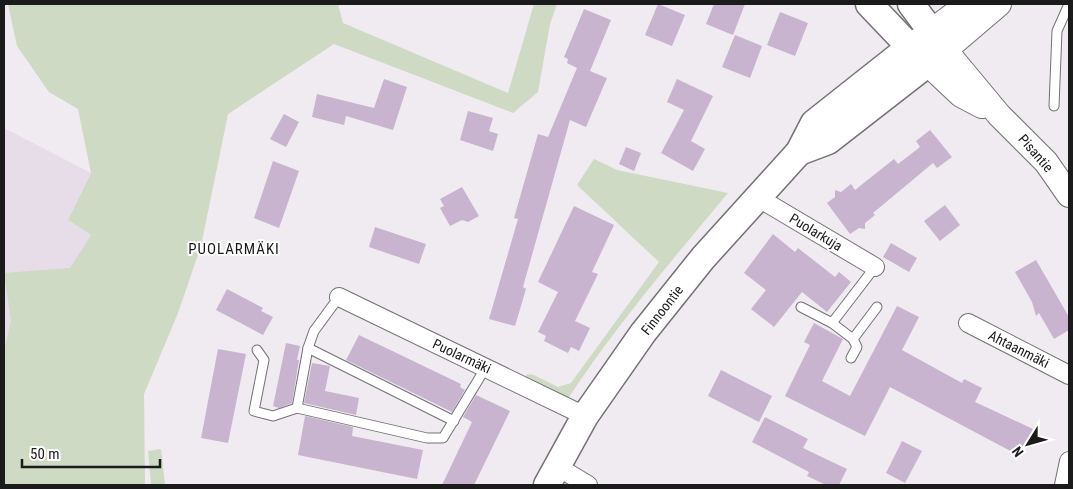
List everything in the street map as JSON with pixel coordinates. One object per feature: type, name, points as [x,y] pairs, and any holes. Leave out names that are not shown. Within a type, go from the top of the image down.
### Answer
[{"type":"main road","points":[[869,4],[928,48]]},
{"type":"main road","points":[[911,4],[928,48]]},
{"type":"main road","name":"Finnoontie","points":[[552,476],[585,416],[643,333],[703,258],[756,197],[799,152],[828,141],[928,48]]},
{"type":"street","name":"Finnoontie","points":[[928,48],[968,4]]},
{"type":"street","name":"Finnoontie","points":[[928,48],[999,4]]},
{"type":"street","name":"Pisantie","points":[[928,48],[967,79],[999,115],[1046,162],[1069,195]]},
{"type":"street","name":"Puolarkuja","points":[[756,197],[875,267]]},
{"type":"street","name":"Puolarmäki","points":[[339,297],[585,416]]},
{"type":"street","name":"Ahtaanmäki","points":[[968,323],[1069,374]]},
{"type":"street","points":[[1064,485],[1069,461]]},
{"type":"street","points":[[552,476],[588,485]]},
{"type":"lane","points":[[1054,106],[1057,31],[1069,4]]},
{"type":"lane","points":[[832,323],[875,267]]},
{"type":"lane","points":[[297,408],[308,348],[314,331],[339,297]]},
{"type":"lane","points":[[801,307],[832,323],[853,339],[857,346],[851,358]]},
{"type":"lane","points":[[853,339],[877,307]]},
{"type":"lane","points":[[308,348],[454,421]]},
{"type":"lane","points":[[257,350],[264,360],[254,411],[273,416],[297,408],[427,438],[443,438],[486,367]]},
{"type":"shaded area","points":[[4,128],[91,173],[68,220],[91,235],[70,268],[11,320],[4,350]]},
{"type":"green space","points":[[8,4],[338,4],[343,23],[508,93],[534,4],[557,4],[550,24],[538,92],[513,113],[334,44],[228,114],[201,246],[178,313],[144,394],[145,485],[4,485],[4,350],[11,320],[4,273],[70,268],[91,235],[68,220],[91,173],[78,109],[49,92],[17,46]]},
{"type":"green space","points":[[594,159],[617,170],[728,193],[624,320],[567,400],[524,380],[527,374],[534,375],[558,387],[571,383],[659,262],[577,185]]},
{"type":"green space","points":[[161,449],[165,485],[151,485],[148,451]]},
{"type":"building","points":[[658,4],[685,15],[672,46],[645,35]]},
{"type":"building","points":[[714,4],[745,4],[733,35],[706,24]]},
{"type":"building","points":[[584,9],[611,20],[590,71],[607,78],[586,127],[570,120],[523,287],[526,289],[515,326],[489,319],[518,219],[514,218],[538,134],[548,137],[577,68],[567,63],[568,59],[564,57]]},
{"type":"building","points":[[780,12],[808,23],[795,56],[767,45]]},
{"type":"building","points":[[735,35],[762,46],[750,78],[722,67]]},
{"type":"building","points":[[384,79],[407,87],[393,130],[346,116],[344,125],[312,117],[317,94],[374,108]]},
{"type":"building","points":[[677,79],[713,96],[691,141],[705,149],[693,171],[661,153],[684,110],[667,102]]},
{"type":"building","points":[[468,111],[493,118],[489,131],[498,134],[493,151],[460,140]]},
{"type":"building","points":[[284,114],[299,122],[286,147],[270,139]]},
{"type":"building","points":[[930,130],[952,157],[937,168],[933,163],[873,213],[875,215],[865,223],[865,229],[859,228],[850,234],[827,203],[835,197],[835,190],[841,192],[851,184],[855,190],[894,159],[898,164],[920,147],[916,141]]},
{"type":"building","points":[[626,147],[641,153],[634,171],[619,164]]},
{"type":"building","points":[[273,161],[299,171],[279,228],[254,218]]},
{"type":"building","points":[[462,187],[479,216],[468,222],[462,220],[450,226],[440,208],[444,206],[440,199]]},
{"type":"building","points":[[945,205],[960,225],[940,241],[924,221]]},
{"type":"building","points":[[574,206],[614,225],[592,272],[598,274],[575,321],[590,328],[579,351],[571,347],[568,353],[544,341],[546,336],[538,332],[558,292],[538,282]]},
{"type":"building","points":[[375,227],[426,244],[419,264],[369,247]]},
{"type":"building","points":[[773,234],[795,252],[798,248],[835,277],[839,272],[851,282],[827,312],[802,292],[774,327],[751,309],[766,290],[744,273]]},
{"type":"building","points":[[891,243],[917,258],[909,272],[883,257]]},
{"type":"building","points":[[1036,260],[1069,317],[1069,330],[1054,339],[1039,313],[1036,316],[1032,302],[1015,272]]},
{"type":"building","points":[[227,289],[263,308],[261,311],[273,317],[263,335],[216,310]]},
{"type":"building","points":[[897,306],[919,317],[902,350],[962,383],[964,379],[982,388],[975,402],[1033,429],[1020,456],[890,387],[865,436],[785,396],[810,345],[804,342],[814,323],[843,339],[822,381],[850,396]]},
{"type":"building","points":[[359,335],[461,384],[460,387],[465,390],[452,412],[346,360]]},
{"type":"building","points":[[286,343],[300,346],[297,360],[299,360],[292,403],[279,408],[273,406]]},
{"type":"building","points":[[218,349],[246,354],[228,443],[201,438]]},
{"type":"building","points":[[312,363],[330,366],[325,391],[359,398],[356,415],[304,403]]},
{"type":"building","points":[[721,370],[772,396],[759,422],[708,396]]},
{"type":"building","points":[[476,395],[510,411],[474,485],[442,485],[472,422],[463,417]]},
{"type":"building","points":[[305,416],[353,427],[352,436],[423,450],[417,479],[298,455]]},
{"type":"building","points":[[765,417],[808,439],[803,448],[847,469],[839,485],[826,485],[807,476],[809,472],[752,442]]},
{"type":"building","points":[[902,441],[922,451],[905,483],[886,473]]},
{"type":"district","name":"PUOLARMÄKI","points":[[234,249]]}]
